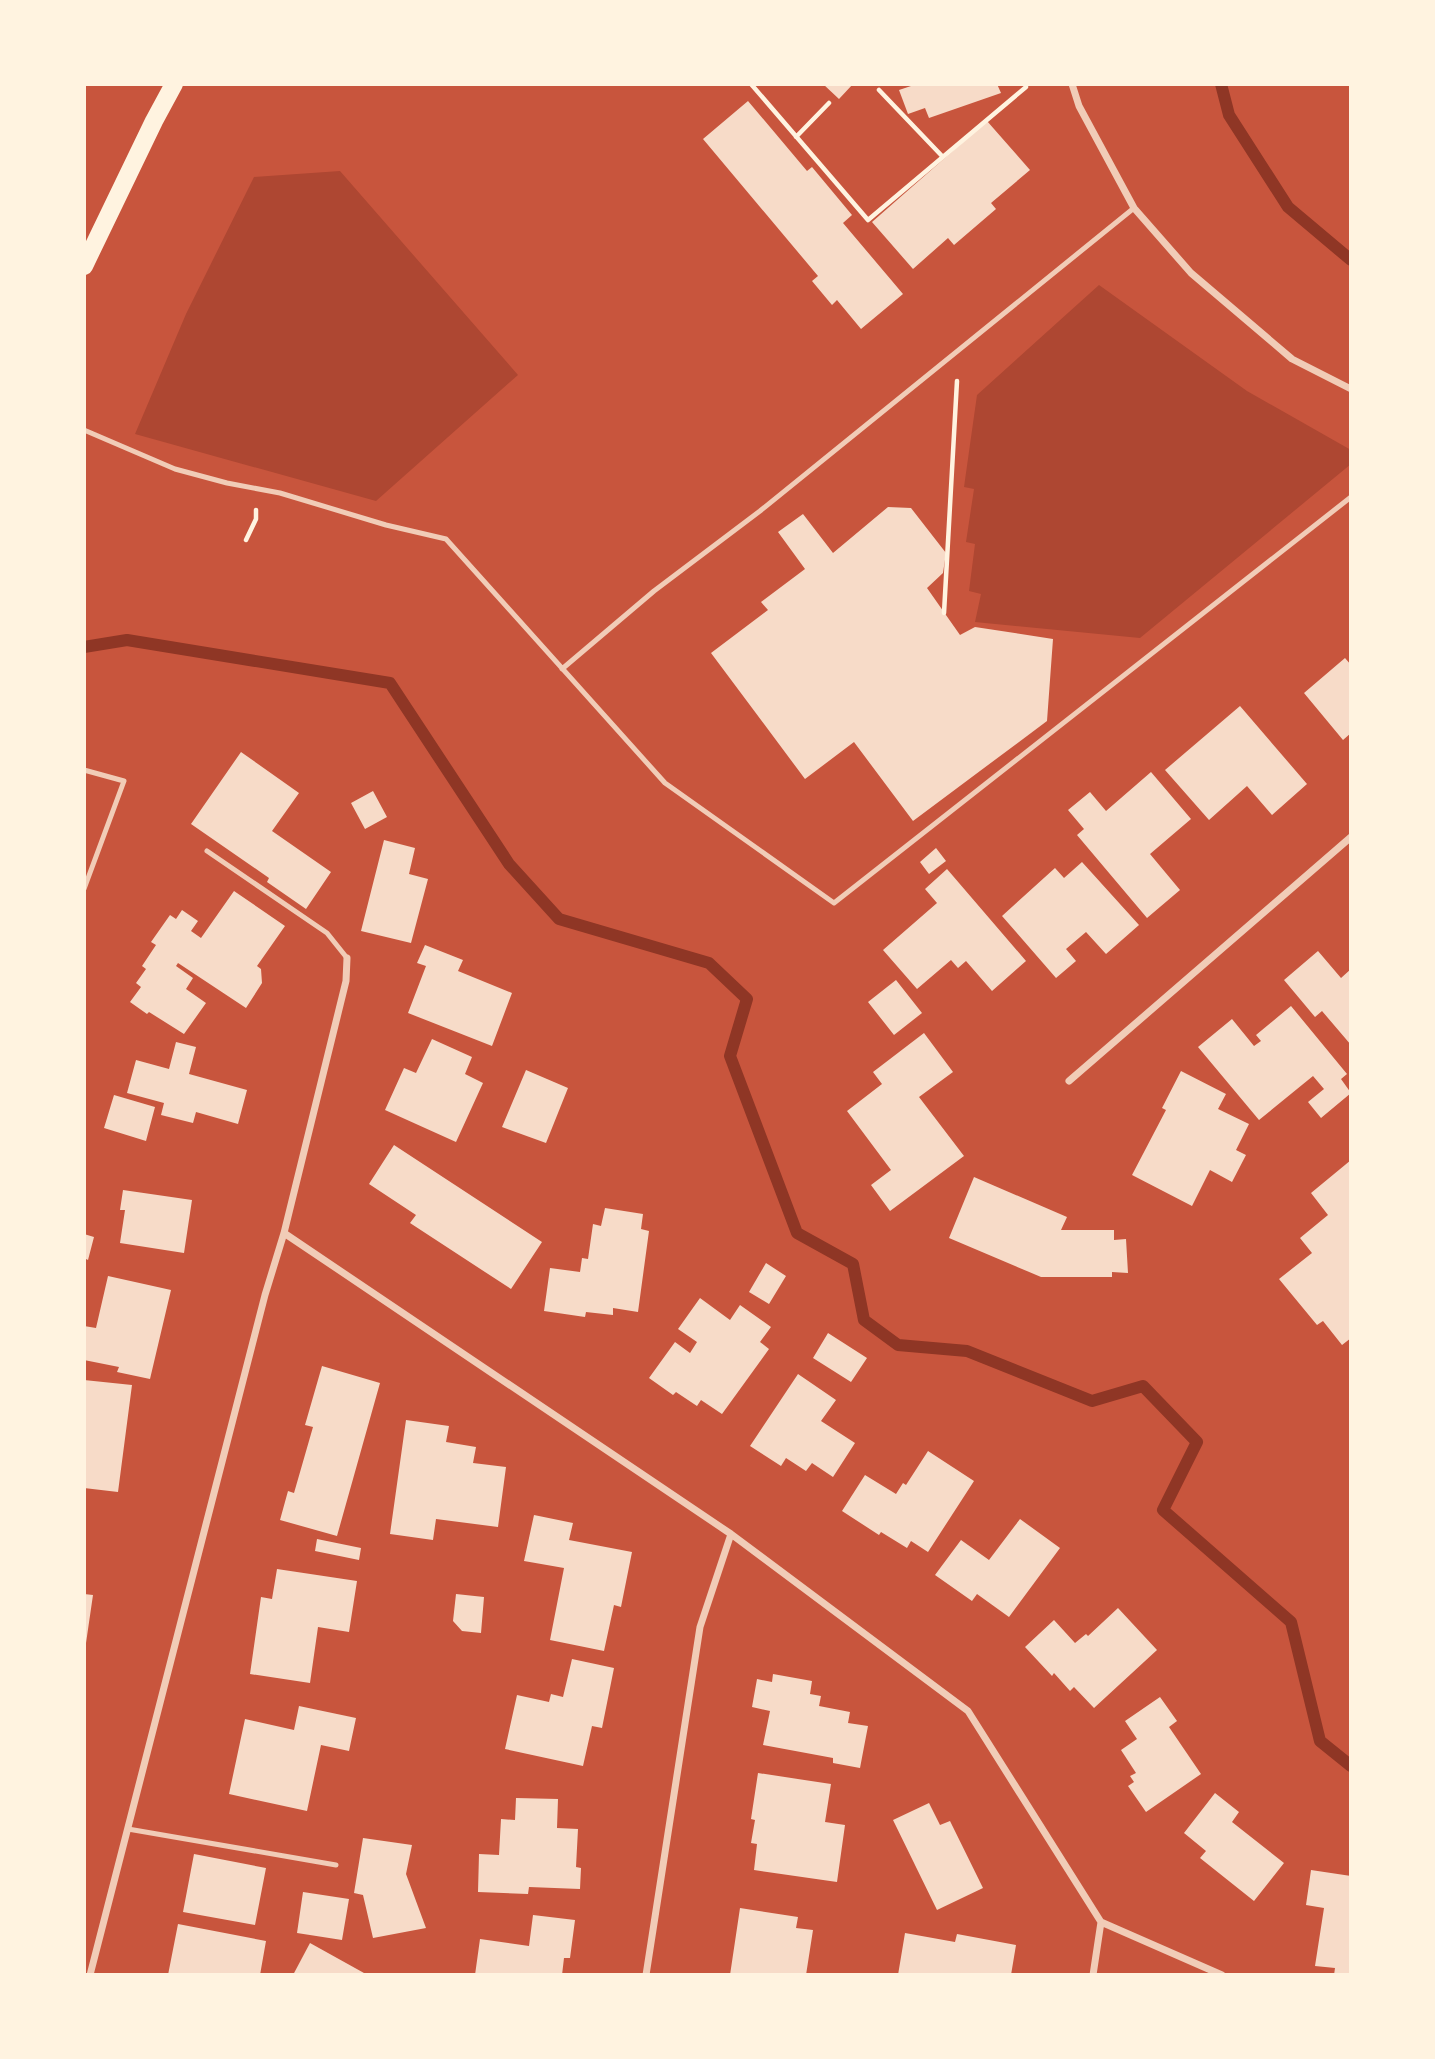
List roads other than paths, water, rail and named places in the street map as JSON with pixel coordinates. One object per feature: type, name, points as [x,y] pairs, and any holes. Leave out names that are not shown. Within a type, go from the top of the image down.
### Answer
[{"type":"main road","points":[[84,266],[174,84]]},
{"type":"street","points":[[1072,84],[1079,106],[1134,208],[1191,274],[1292,359],[1351,389]]},
{"type":"street","points":[[1069,1081],[1351,837]]},
{"type":"street","points":[[90,1975],[265,1295],[284,1233],[346,981],[347,958]]},
{"type":"street","points":[[284,1233],[731,1534],[968,1711],[1101,1922],[1222,1975]]},
{"type":"street","points":[[646,1975],[699,1627],[731,1534]]},
{"type":"street","points":[[1093,1975],[1101,1922]]},
{"type":"lane","points":[[562,669],[654,591],[760,511],[1134,208]]},
{"type":"lane","points":[[84,430],[175,469],[227,483],[281,493],[446,540],[665,783],[834,903],[1351,497]]},
{"type":"lane","points":[[84,770],[124,781],[84,890]]},
{"type":"lane","points":[[207,851],[327,933],[347,958]]},
{"type":"lane","points":[[128,1829],[335,1866]]},
{"type":"waterway","points":[[1221,84],[1229,115],[1288,207],[1351,260]]},
{"type":"waterway","points":[[84,647],[127,640],[390,683],[509,864],[559,919],[709,963],[747,999],[730,1056],[797,1233],[853,1264],[864,1320],[898,1345],[967,1351],[1092,1401],[1143,1386],[1197,1442],[1163,1510],[1291,1622],[1320,1741],[1351,1766]]}]
